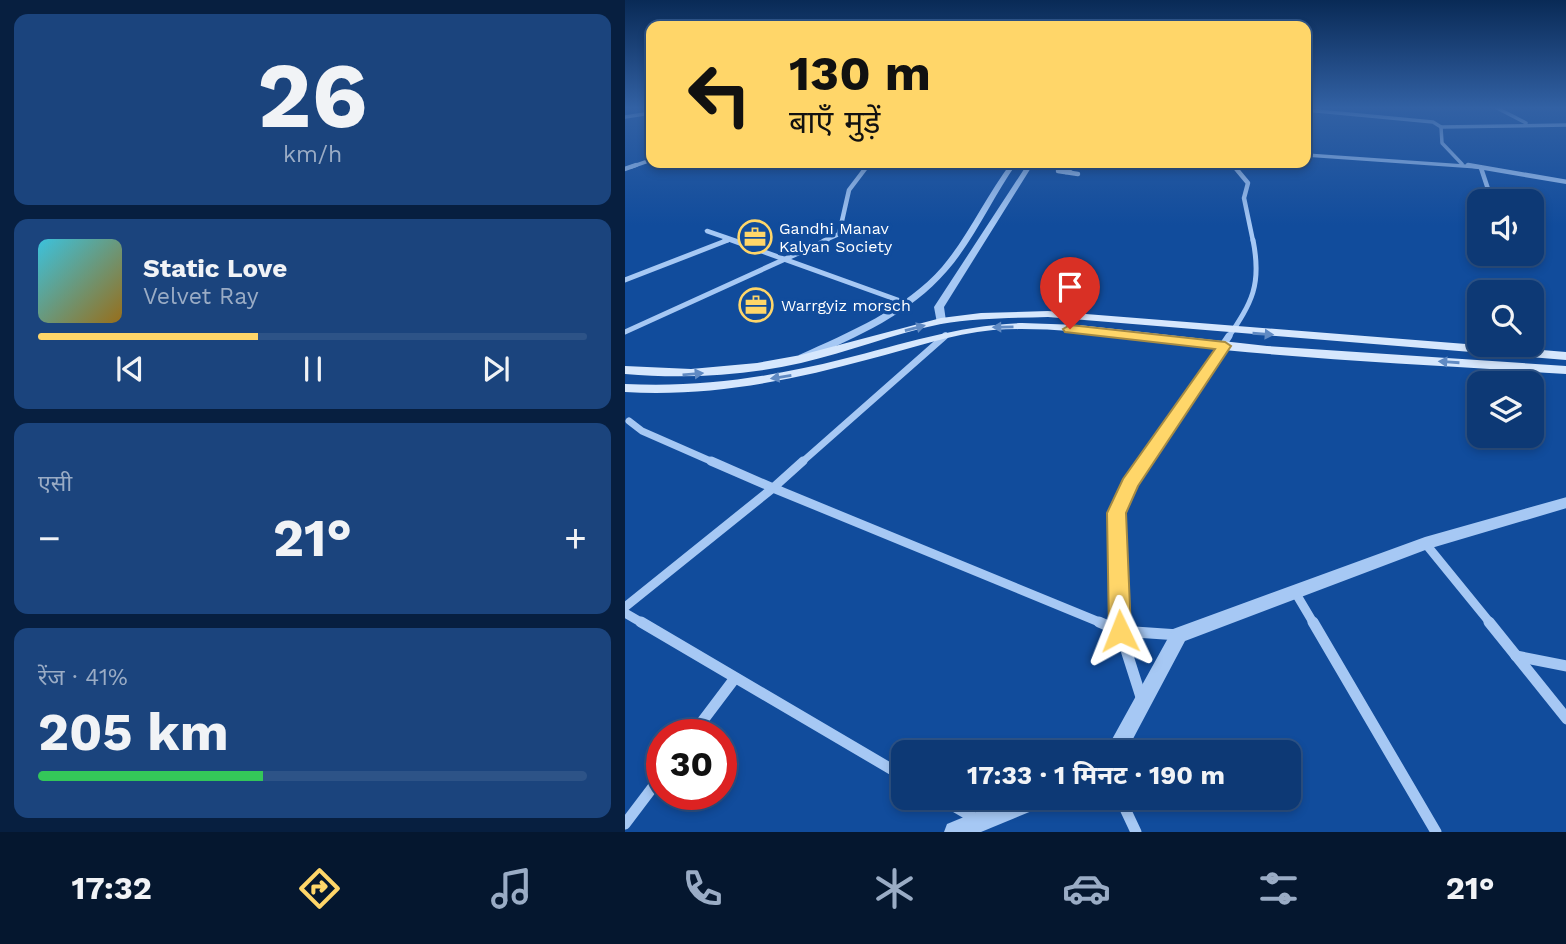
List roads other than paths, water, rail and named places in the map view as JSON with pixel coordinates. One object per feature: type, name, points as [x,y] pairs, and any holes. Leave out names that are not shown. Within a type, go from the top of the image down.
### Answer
[{"type":"main road","points":[[625,370],[676,375],[735,370],[799,359],[941,321],[990,315],[1047,314],[1566,356]]},
{"type":"main road","points":[[625,388],[661,391],[806,373],[946,335],[991,327],[1044,327],[1225,346],[1566,370]]},
{"type":"street","points":[[1446,147],[1462,164]]},
{"type":"street","points":[[1311,155],[1462,164],[1566,182]]},
{"type":"street","points":[[625,169],[646,162]]},
{"type":"street","points":[[625,332],[839,234],[849,190],[866,168]]},
{"type":"street","points":[[799,359],[861,330],[906,303],[933,281],[1011,168]]},
{"type":"street","points":[[941,321],[939,307],[1028,168]]},
{"type":"street","points":[[1066,172],[1072,168]]},
{"type":"street","points":[[1142,702],[1120,631],[1117,513],[1130,483],[1225,346],[1252,302],[1257,260],[1244,198],[1248,183],[1239,168]]},
{"type":"street","points":[[1481,169],[1488,189]]},
{"type":"street","points":[[1058,171],[1078,174]]},
{"type":"street","points":[[707,231],[906,303]]},
{"type":"street","points":[[625,280],[729,240]]},
{"type":"street","points":[[625,607],[773,488],[946,335]]},
{"type":"street","points":[[629,421],[642,431],[773,488],[1120,631],[1180,635],[1425,543],[1566,502]]},
{"type":"street","points":[[1425,543],[1566,719]]},
{"type":"street","points":[[1294,592],[1436,832]]},
{"type":"street","points":[[625,613],[891,769]]},
{"type":"street","points":[[1121,740],[1180,635]]},
{"type":"street","points":[[1515,656],[1566,666]]},
{"type":"street","points":[[704,719],[735,678]]},
{"type":"street","points":[[625,824],[646,796]]},
{"type":"street","points":[[961,810],[980,821]]},
{"type":"street","points":[[955,832],[1007,810]]},
{"type":"street","points":[[1126,810],[1136,832]]},
{"type":"place","name":"Gandhi Manav Kalyan Society","points":[[755,237]]},
{"type":"place","name":"Warrgyiz morsch","points":[[756,305]]}]
